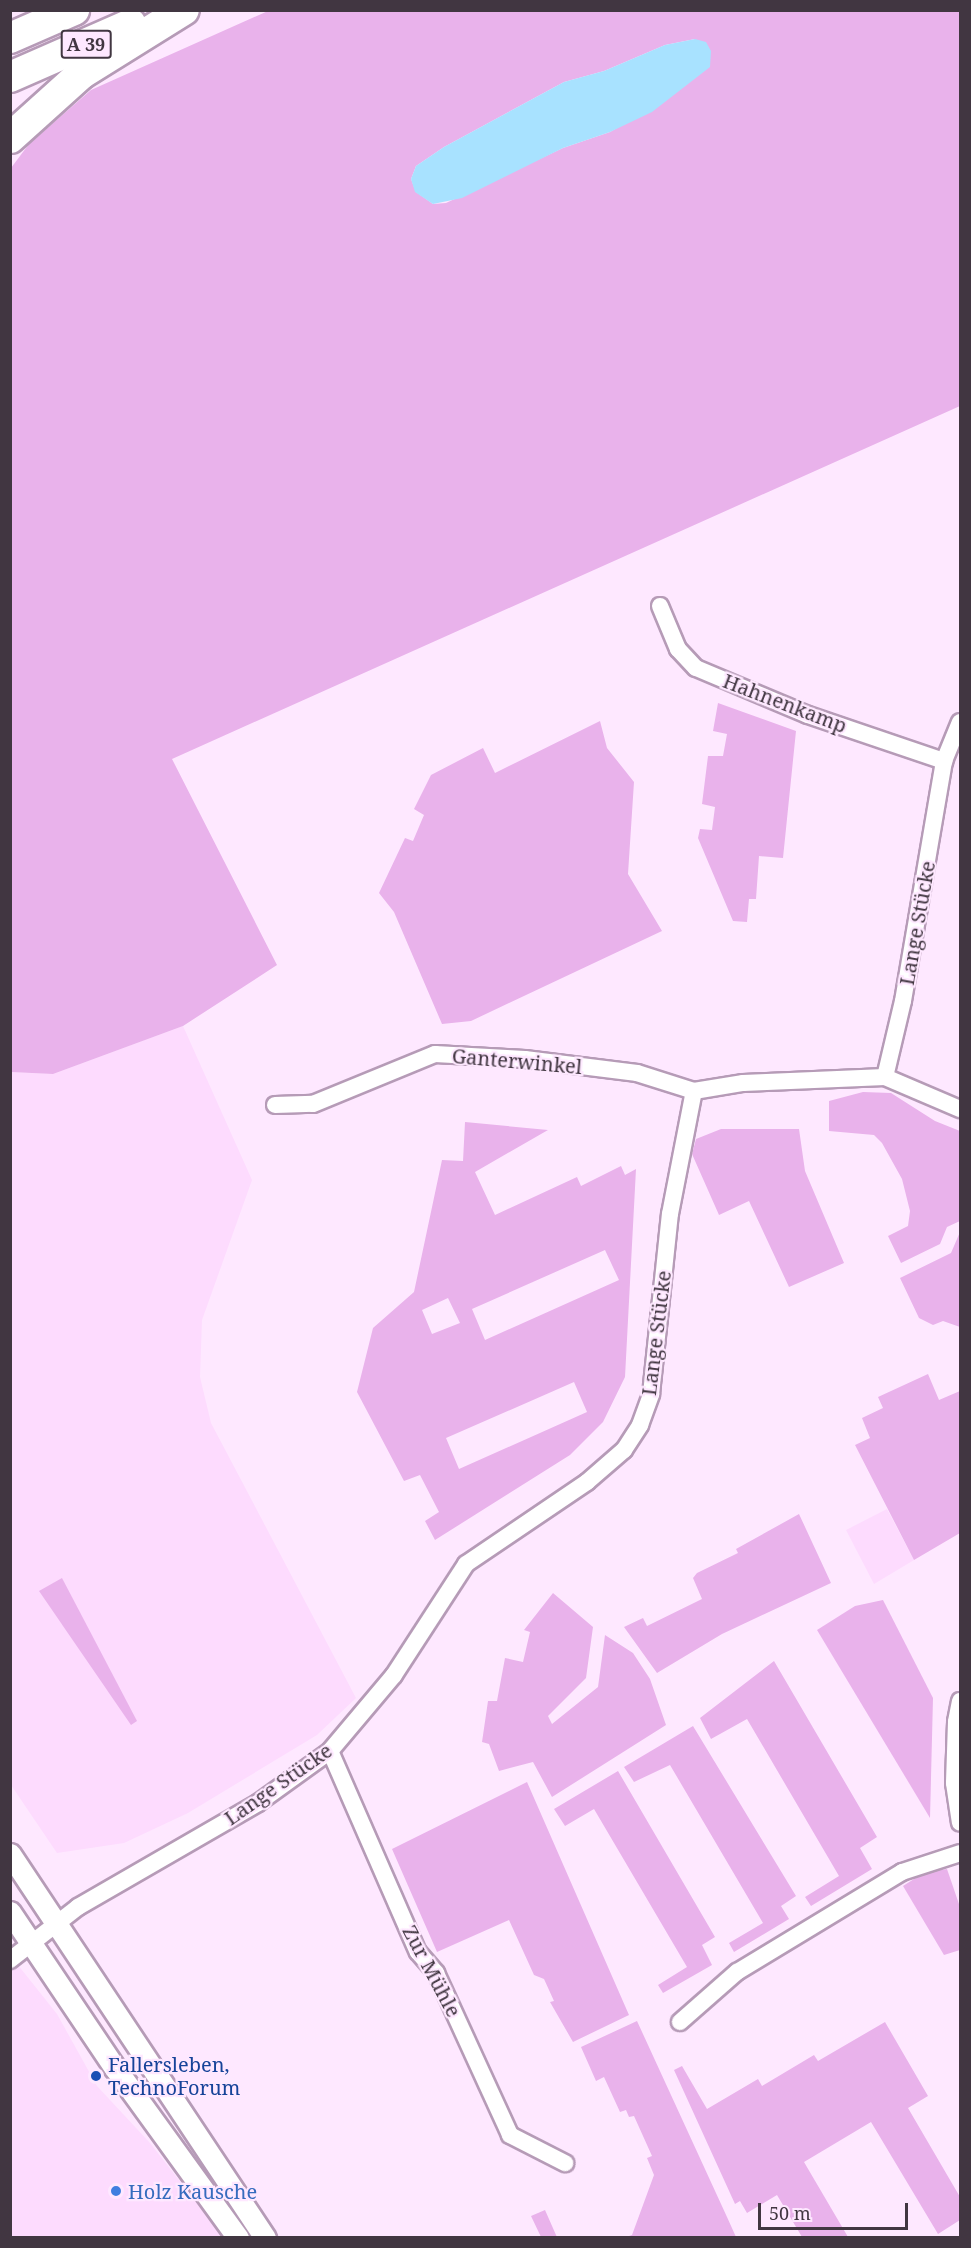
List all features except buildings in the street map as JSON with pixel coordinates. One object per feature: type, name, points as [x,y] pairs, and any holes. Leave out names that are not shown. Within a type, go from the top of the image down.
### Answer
[{"type":"highway","name":"A 39","points":[[10,38],[74,10]]},
{"type":"highway","name":"A 39","points":[[10,77],[162,10]]},
{"type":"highway","points":[[10,138],[81,74],[184,10]]},
{"type":"street","name":"Hahnenkamp","points":[[660,606],[678,649],[696,668],[808,715],[944,761]]},
{"type":"street","name":"Lange Stücke","points":[[885,1077],[903,1001],[944,761],[960,722]]},
{"type":"street","name":"Ganterwinkel","points":[[275,1105],[312,1104],[435,1054],[525,1059],[637,1073],[694,1092]]},
{"type":"street","points":[[694,1092],[743,1083],[885,1077],[960,1109]]},
{"type":"street","name":"Lange Stücke","points":[[10,1960],[58,1923],[152,1862],[258,1803],[330,1751],[394,1675],[466,1564],[587,1482],[624,1450],[640,1425],[651,1394],[670,1214],[694,1092]]},
{"type":"street","points":[[960,1701],[956,1722],[954,1783],[960,1823]]},
{"type":"street","name":"Zur Mühle","points":[[330,1751],[418,1952],[436,1973],[510,2135],[565,2163]]},
{"type":"street","points":[[680,2022],[737,1972],[902,1872],[960,1853]]},
{"type":"street","points":[[10,1854],[58,1923],[265,2238]]},
{"type":"street","points":[[10,1912],[115,2068],[238,2238]]},
{"type":"shaded area","points":[[268,11],[960,11],[960,406],[172,759],[277,965],[183,1026],[53,1074],[11,1072],[11,168],[29,144],[91,90]],"holes":[[[695,39],[629,121],[610,132],[563,148],[446,203],[433,204],[416,192],[411,179],[416,166],[444,147],[564,82],[604,71],[665,45]]]},
{"type":"shaded area","points":[[718,703],[796,731],[783,858],[759,856],[756,899],[749,899],[747,922],[733,921],[698,838],[700,829],[712,830],[715,807],[702,804],[708,756],[723,756],[727,734],[713,731]]},
{"type":"shaded area","points":[[600,721],[607,748],[634,782],[628,874],[662,931],[471,1021],[442,1024],[394,912],[379,893],[405,838],[413,841],[424,815],[414,809],[431,775],[483,748],[495,773]]},
{"type":"shaded area","points":[[183,1026],[252,1180],[202,1320],[200,1377],[211,1423],[356,1698],[317,1735],[188,1813],[124,1843],[57,1853],[11,1785],[10,1072],[53,1074]]},
{"type":"shaded area","points":[[863,1092],[891,1093],[935,1121],[960,1131],[960,1221],[947,1227],[940,1244],[901,1263],[888,1236],[908,1226],[910,1211],[902,1179],[882,1143],[874,1135],[829,1131],[829,1101]]},
{"type":"shaded area","points":[[465,1122],[548,1130],[475,1172],[495,1215],[577,1177],[581,1186],[621,1166],[625,1175],[636,1169],[625,1377],[603,1422],[570,1455],[435,1540],[425,1521],[439,1512],[420,1475],[404,1481],[357,1392],[373,1328],[414,1292],[442,1160],[463,1161]],"holes":[[[605,1250],[619,1280],[485,1340],[472,1309]],[[448,1298],[460,1323],[432,1334],[422,1310]],[[574,1382],[587,1412],[459,1469],[446,1438]]]},
{"type":"shaded area","points":[[721,1129],[799,1129],[805,1171],[844,1263],[789,1287],[749,1201],[719,1215],[692,1154],[696,1139]]},
{"type":"shaded area","points":[[960,1232],[960,1327],[943,1321],[933,1325],[919,1318],[900,1278],[951,1253]]},
{"type":"shaded area","points":[[928,1374],[939,1400],[960,1391],[960,1533],[914,1560],[855,1445],[870,1438],[862,1418],[883,1408],[878,1397]]},
{"type":"shaded area","points":[[887,1509],[914,1560],[874,1584],[846,1530]]},
{"type":"shaded area","points":[[799,1514],[831,1583],[722,1634],[657,1673],[624,1627],[643,1618],[647,1626],[702,1599],[693,1578],[697,1573],[738,1553],[736,1549]]},
{"type":"shaded area","points":[[62,1578],[137,1721],[131,1725],[39,1591]]},
{"type":"shaded area","points":[[553,1593],[593,1627],[586,1678],[548,1716],[552,1724],[598,1687],[605,1635],[633,1653],[650,1679],[666,1725],[552,1797],[533,1762],[499,1771],[489,1744],[482,1742],[488,1701],[497,1701],[505,1658],[523,1662],[530,1632],[524,1630]]},
{"type":"shaded area","points":[[883,1600],[933,1698],[930,1818],[817,1630],[855,1606]]},
{"type":"shaded area","points":[[774,1661],[877,1837],[860,1848],[872,1869],[811,1906],[805,1897],[839,1876],[747,1719],[711,1739],[700,1718]]},
{"type":"shaded area","points":[[693,1726],[796,1896],[781,1906],[789,1919],[734,1952],[729,1943],[763,1923],[670,1765],[634,1782],[624,1767]]},
{"type":"shaded area","points":[[618,1771],[715,1937],[702,1945],[712,1965],[663,1993],[658,1985],[687,1967],[594,1809],[565,1826],[554,1809]]},
{"type":"shaded area","points":[[527,1782],[629,2015],[573,2042],[550,2002],[554,2001],[544,1979],[534,1975],[509,1920],[437,1952],[392,1849]]},
{"type":"shaded area","points":[[947,1869],[960,1907],[960,1950],[944,1955],[903,1886],[925,1872]]},
{"type":"shaded area","points":[[10,1955],[57,2014],[97,2086],[150,2143],[223,2236],[11,2237]]},
{"type":"shaded area","points":[[637,2021],[736,2237],[626,2237],[632,2235],[654,2175],[647,2158],[652,2156],[634,2116],[629,2117],[626,2110],[620,2112],[604,2077],[596,2081],[581,2047]]},
{"type":"shaded area","points":[[885,2022],[928,2096],[908,2108],[960,2197],[960,2220],[938,2234],[871,2122],[804,2162],[848,2237],[802,2237],[777,2195],[747,2213],[740,2201],[735,2204],[674,2070],[682,2066],[707,2109],[758,2079],[762,2086],[814,2055],[818,2061]]},
{"type":"shaded area","points":[[545,2210],[557,2237],[541,2237],[531,2216]]},
{"type":"water","points":[[695,39],[706,42],[711,51],[710,67],[652,112],[610,132],[563,148],[462,198],[433,204],[415,192],[411,179],[416,166],[444,147],[564,82],[604,71],[665,45]]},
{"type":"place","name":"Fallersleben, TechnoForum","points":[[96,2076]]},
{"type":"place","name":"Holz Kausche","points":[[116,2191]]}]
